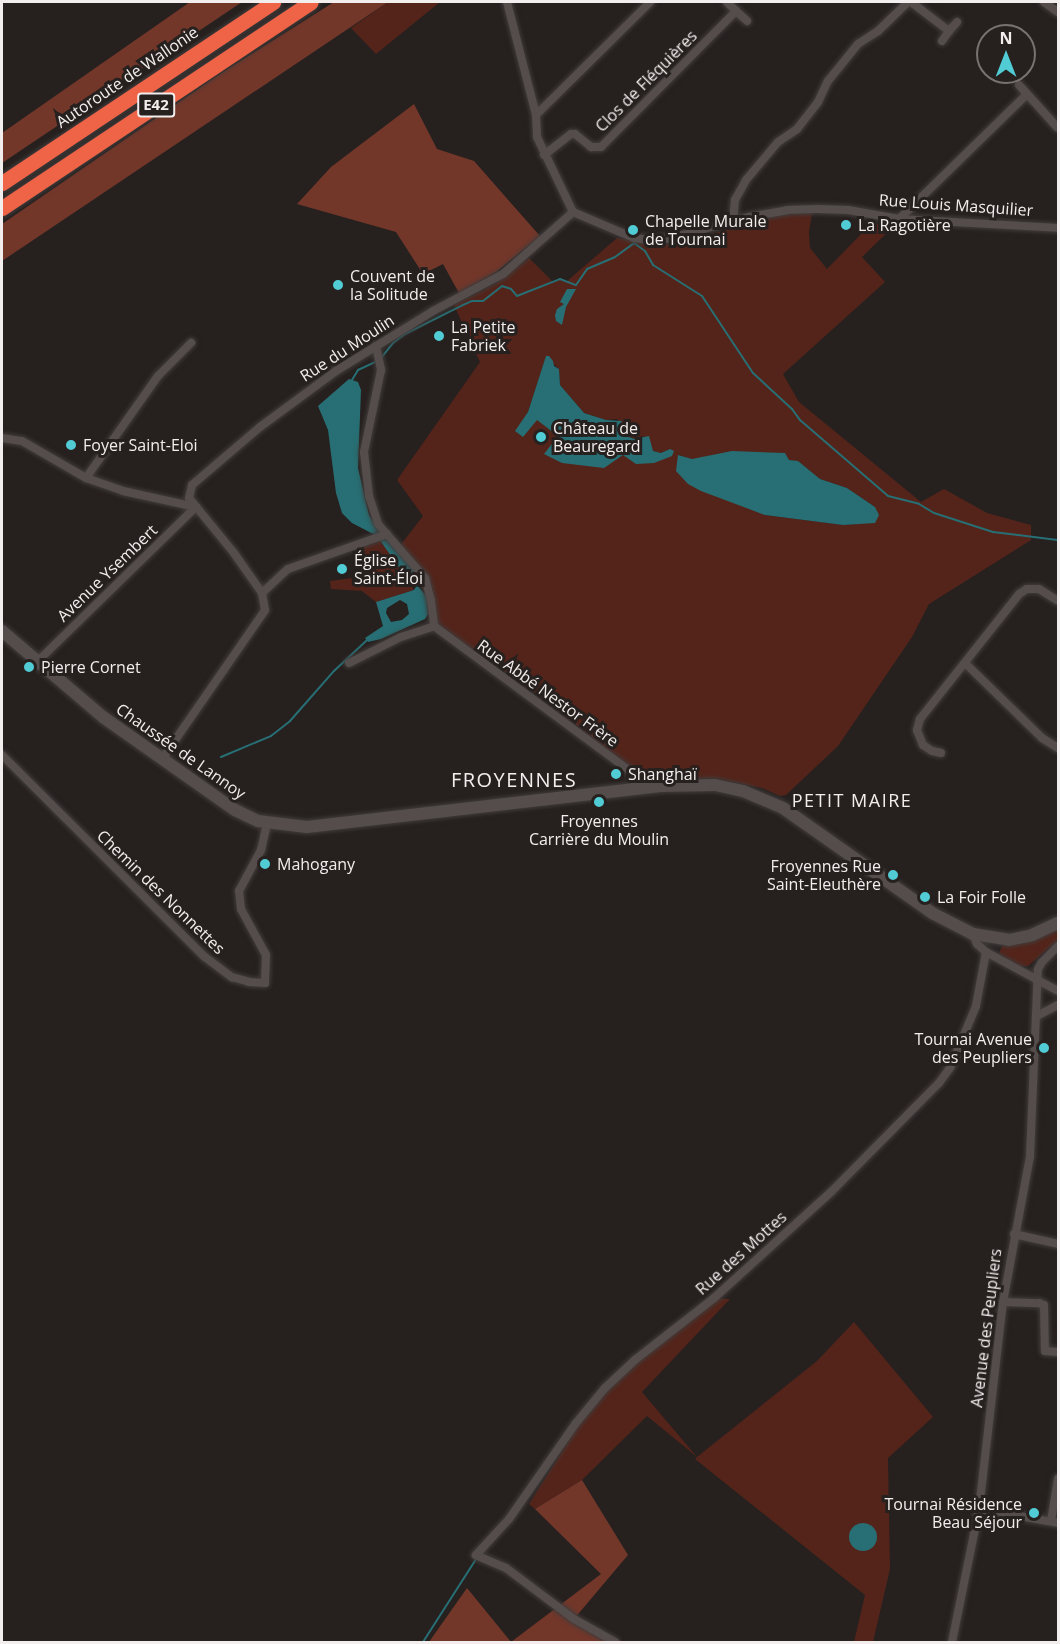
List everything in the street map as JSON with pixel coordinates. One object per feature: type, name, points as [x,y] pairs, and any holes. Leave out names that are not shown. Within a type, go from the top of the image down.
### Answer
[{"type":"highway","name":"Autoroute de Wallonie","points":[[2,183],[273,2]]},
{"type":"highway","name":"E42","points":[[2,208],[311,2]]},
{"type":"main road","name":"Chaussée de Lannoy","points":[[2,631],[103,717],[235,810],[267,823],[307,827],[637,788],[698,783],[728,787],[763,798],[798,817],[945,921],[973,934],[1009,940],[1032,936],[1059,923]]},
{"type":"street","points":[[507,2],[536,115],[537,137],[573,212]]},
{"type":"street","points":[[536,115],[650,2]]},
{"type":"street","points":[[727,2],[747,21]]},
{"type":"street","points":[[733,222],[735,200],[746,180],[778,142],[797,129],[818,102],[828,81],[858,44],[878,31],[909,2],[949,31]]},
{"type":"street","points":[[1044,2],[1059,12]]},
{"type":"street","name":"Clos de Fléquières","points":[[544,155],[571,134],[575,134],[591,147],[601,147],[736,11]]},
{"type":"street","points":[[942,41],[957,22]]},
{"type":"street","points":[[1019,85],[1057,127]]},
{"type":"street","points":[[899,219],[1026,95]]},
{"type":"street","name":"Rue Louis Masquilier","points":[[573,212],[634,238],[650,240],[667,239],[787,210],[817,209],[848,210],[899,219],[1059,228]]},
{"type":"street","name":"Rue du Moulin","points":[[196,507],[189,498],[192,484],[260,427],[376,346],[434,311],[492,282],[573,212]]},
{"type":"street","points":[[86,478],[158,376],[190,343]]},
{"type":"street","points":[[349,663],[400,637],[434,626],[431,600],[425,578],[382,536],[364,472],[367,431],[380,376],[380,358],[376,346]]},
{"type":"street","points":[[2,438],[22,441],[86,478],[123,491],[196,507],[234,553],[262,593],[265,608],[263,617],[162,759]]},
{"type":"street","name":"Avenue Ysembert","points":[[38,661],[196,507]]},
{"type":"street","points":[[262,593],[288,569],[382,536]]},
{"type":"street","points":[[941,753],[932,752],[923,745],[917,730],[920,719],[1019,594],[1027,588],[1038,589],[1059,601]]},
{"type":"street","name":"Rue Abbé Nestor Frère","points":[[434,626],[630,771],[637,788]]},
{"type":"street","points":[[965,663],[1042,738],[1059,748]]},
{"type":"street","name":"Chemin des Nonnettes","points":[[2,755],[205,957],[232,977],[249,982],[266,983],[266,955],[241,909],[238,891],[261,850],[267,823]]},
{"type":"street","points":[[973,934],[977,944],[986,952],[1059,991]]},
{"type":"street","name":"Avenue des Peupliers","points":[[952,1642],[979,1509],[1003,1302],[1029,1157],[1038,969],[1059,946]]},
{"type":"street","name":"Rue des Mottes","points":[[615,1642],[574,1619],[506,1568],[476,1555],[508,1519],[576,1423],[605,1388],[635,1360],[714,1298],[831,1192],[939,1083],[950,1068],[976,1006],[986,952]]},
{"type":"street","points":[[1037,1017],[1059,1005]]},
{"type":"street","points":[[1014,1234],[1059,1244]]},
{"type":"street","points":[[1003,1302],[1044,1305],[1045,1351],[1059,1352]]},
{"type":"street","points":[[979,1509],[1054,1522],[1059,1479]]},
{"type":"shaded area","points":[[190,2],[242,2],[2,163],[2,133]]},
{"type":"shaded area","points":[[334,2],[388,2],[2,261],[2,224],[220,74]]},
{"type":"shaded area","points":[[388,2],[440,2],[376,54],[351,28]]},
{"type":"shaded area","points":[[414,104],[437,149],[474,161],[540,236],[496,272],[459,293],[443,264],[423,274],[396,232],[297,204],[331,167]]},
{"type":"shaded area","points":[[812,213],[809,232],[810,248],[827,269],[871,224],[897,223],[862,257],[885,282],[783,374],[799,402],[921,502],[944,489],[987,513],[1031,525],[1031,540],[929,604],[912,637],[838,746],[786,795],[780,796],[762,788],[714,778],[649,781],[523,684],[436,624],[427,584],[399,547],[423,516],[397,480],[480,362],[454,305],[495,284],[529,258],[553,282],[560,279],[566,282],[617,238],[670,245],[782,215]],"holes":[[[546,357],[559,369],[560,385],[584,413],[606,420],[617,419],[622,425],[619,429],[622,433],[634,439],[643,436],[653,451],[661,453],[670,449],[664,459],[623,455],[619,458],[561,463],[558,437],[537,419],[516,431],[528,412]],[[678,455],[692,459],[798,461],[820,479],[847,488],[875,507],[855,524],[843,525],[765,515]]]},
{"type":"shaded area","points":[[380,539],[414,590],[376,602],[362,591],[331,589],[330,581],[360,577],[363,568],[357,549]]},
{"type":"shaded area","points":[[1058,929],[1058,940],[1028,966],[1020,966],[999,954],[1002,946],[1031,941]]},
{"type":"shaded area","points":[[714,1298],[730,1299],[642,1392],[697,1457],[647,1416],[582,1480],[535,1509],[529,1504],[594,1401],[624,1370]]},
{"type":"shaded area","points":[[854,1322],[933,1417],[888,1458],[890,1569],[873,1642],[854,1642],[865,1595],[695,1459],[817,1361]]},
{"type":"shaded area","points":[[582,1480],[628,1555],[574,1619],[623,1642],[511,1642],[601,1574],[535,1509]]},
{"type":"shaded area","points":[[467,1588],[511,1642],[429,1642]]},
{"type":"water","points":[[567,289],[576,289],[566,307],[562,325],[556,321],[555,315],[557,309],[564,304],[560,302]]},
{"type":"water","points":[[546,356],[549,356],[554,366],[559,369],[560,385],[584,413],[606,420],[622,421],[620,429],[622,434],[634,439],[649,436],[653,451],[661,453],[670,449],[674,451],[672,456],[654,463],[636,464],[623,455],[604,468],[562,463],[544,454],[558,436],[537,420],[523,437],[515,431],[528,412]]},
{"type":"water","points":[[349,379],[358,382],[361,390],[358,468],[369,515],[383,538],[392,543],[418,572],[418,578],[410,583],[377,536],[352,523],[342,513],[336,493],[328,430],[318,406]]},
{"type":"water","points":[[732,451],[785,453],[789,460],[798,461],[820,479],[847,488],[875,507],[879,515],[875,523],[843,525],[765,515],[701,491],[688,484],[676,471],[678,455],[692,459]]},
{"type":"water","points":[[417,585],[427,597],[428,614],[425,619],[381,639],[368,642],[365,638],[383,626],[376,602],[414,590]],"holes":[[[400,600],[407,604],[409,614],[402,620],[391,622],[386,613],[387,608]]]},
{"type":"water","points":[[863,1523],[873,1527],[877,1537],[873,1547],[863,1551],[853,1547],[849,1537],[853,1527]]},
{"type":"waterway","points":[[381,358],[393,343],[405,334],[472,301],[483,301],[502,286],[511,289],[517,296],[560,279],[576,285],[587,269],[615,257],[634,243],[645,251],[653,265],[702,296],[753,373],[792,409],[800,420],[888,496],[919,504],[934,513],[993,532],[1058,540]]},
{"type":"waterway","points":[[352,380],[358,370],[377,361]]},
{"type":"waterway","points":[[221,757],[271,736],[290,721],[334,671],[367,640]]},
{"type":"waterway","points":[[423,1642],[476,1559]]},
{"type":"place","name":"La Ragotière","points":[[846,225]]},
{"type":"place","name":"Chapelle Murale de Tournai","points":[[633,230]]},
{"type":"place","name":"Couvent de la Solitude","points":[[338,285]]},
{"type":"place","name":"La Petite Fabriek","points":[[439,336]]},
{"type":"place","name":"Château de Beauregard","points":[[541,437]]},
{"type":"place","name":"Foyer Saint-Eloi","points":[[71,445]]},
{"type":"place","name":"Église Saint-Éloi","points":[[342,569]]},
{"type":"place","name":"Pierre Cornet","points":[[29,667]]},
{"type":"place","name":"Shanghaï","points":[[616,774]]},
{"type":"place","name":"Froyennes Carrière du Moulin","points":[[599,802]]},
{"type":"place","name":"Mahogany","points":[[265,864]]},
{"type":"place","name":"Froyennes Rue Saint-Eleuthère","points":[[893,875]]},
{"type":"place","name":"La Foir Folle","points":[[925,897]]},
{"type":"place","name":"Tournai Avenue des Peupliers","points":[[1044,1048]]},
{"type":"place","name":"Tournai Résidence Beau Séjour","points":[[1034,1513]]},
{"type":"district","name":"FROYENNES","points":[[514,779]]},
{"type":"district","name":"PETIT MAIRE","points":[[852,800]]}]
